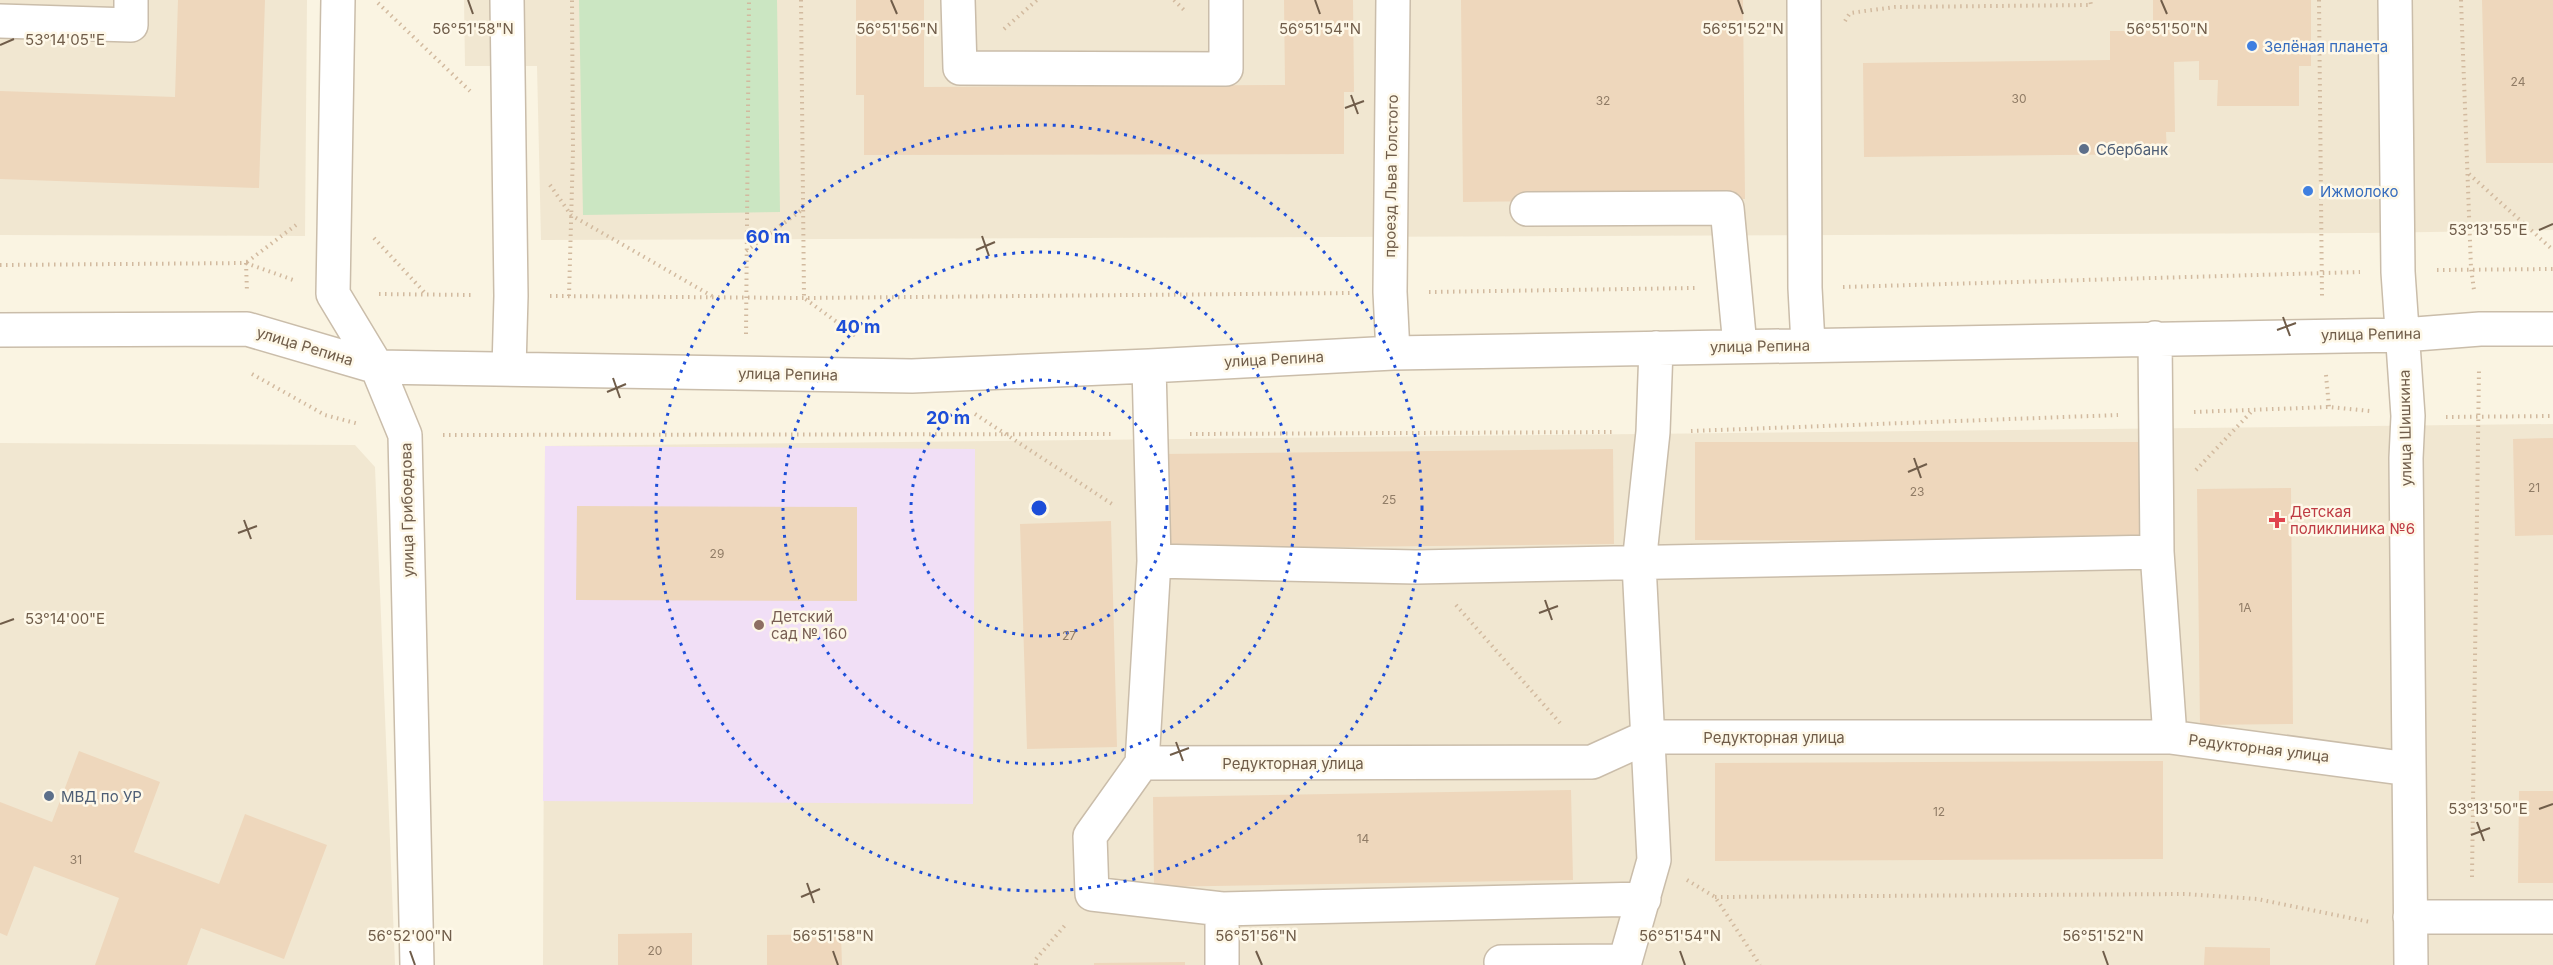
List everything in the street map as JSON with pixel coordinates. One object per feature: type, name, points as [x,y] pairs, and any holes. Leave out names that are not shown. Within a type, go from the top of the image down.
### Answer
[{"type":"street","points":[[0,21],[131,26],[131,0]]},
{"type":"street","name":"улица Грибоедова","points":[[338,0],[333,294],[377,368],[405,435],[417,965]]},
{"type":"street","points":[[507,0],[511,296],[509,369]]},
{"type":"street","points":[[958,0],[960,68],[1226,69],[1226,0]]},
{"type":"street","name":"проезд Льва Толстого","points":[[1393,0],[1390,292],[1394,353]]},
{"type":"street","points":[[1804,0],[1805,288],[1808,344]]},
{"type":"street","name":"улица Шишкина","points":[[2395,0],[2398,272],[2408,416],[2406,458],[2411,965]]},
{"type":"street","points":[[1527,209],[1727,208],[1740,346]]},
{"type":"street","name":"улица Репина","points":[[0,330],[247,329],[377,368],[912,376],[1394,353],[2403,335],[2480,329],[2553,329]]},
{"type":"street","points":[[2155,338],[2157,552],[2170,737]]},
{"type":"street","points":[[1501,962],[1624,963],[1654,860],[1638,564],[1653,432],[1656,348]]},
{"type":"street","points":[[1149,366],[1154,547],[1142,764],[1090,836],[1092,894],[1222,909],[1644,899]]},
{"type":"street","points":[[1154,547],[1416,567],[2157,552]]},
{"type":"street","name":"Редукторная улица","points":[[1142,764],[1592,762],[1647,737],[2170,737],[2409,769]]},
{"type":"street","points":[[1222,909],[1222,965]]},
{"type":"street","points":[[2410,917],[2553,916]]},
{"type":"path","points":[[569,296],[572,0]]},
{"type":"path","points":[[746,373],[749,0]]},
{"type":"path","points":[[801,0],[804,298],[858,337]]},
{"type":"path","points":[[1844,22],[1850,13],[1895,7],[2091,4],[2090,0]]},
{"type":"path","points":[[2319,0],[2322,335],[2329,407]]},
{"type":"path","points":[[2461,0],[2471,268],[2480,329],[2476,418],[2472,917]]},
{"type":"path","points":[[2468,173],[2553,250]]},
{"type":"path","points":[[746,251],[803,208]]},
{"type":"path","points":[[571,215],[715,298]]},
{"type":"path","points":[[367,230],[426,295]]},
{"type":"path","points":[[0,265],[246,262]]},
{"type":"path","points":[[246,370],[325,415],[405,435],[1653,432],[2329,407],[2408,416],[2476,418],[2553,416]]},
{"type":"path","points":[[2156,512],[2254,410]]},
{"type":"path","points":[[970,411],[1105,498],[1154,547]]},
{"type":"path","points":[[1416,567],[1465,614],[1592,762]]},
{"type":"path","points":[[1654,860],[1714,897],[1760,965]]},
{"type":"path","points":[[1036,965],[1036,959],[1092,894]]},
{"type":"path","points":[[1714,897],[2186,894],[2257,898],[2370,922]]},
{"type":"shaded area","points":[[0,0],[307,0],[305,236],[0,235]]},
{"type":"shaded area","points":[[464,0],[2553,0],[2553,230],[2367,233],[541,240],[537,66],[465,66]]},
{"type":"shaded area","points":[[2553,424],[2553,965],[543,965],[545,446]]},
{"type":"shaded area","points":[[0,443],[355,445],[375,467],[395,965],[0,965]]},
{"type":"shaded area","name":"Детский сад № 160","points":[[545,446],[975,449],[973,804],[543,801]]},
{"type":"green space","points":[[579,0],[777,0],[780,212],[583,215]]},
{"type":"building","points":[[178,0],[265,0],[259,188],[0,179],[0,91],[175,97]]},
{"type":"building","points":[[856,0],[924,0],[924,87],[1285,85],[1284,0],[1353,0],[1354,92],[1344,92],[1344,154],[864,155],[864,95],[856,95]]},
{"type":"building","points":[[1461,0],[1743,0],[1745,199],[1463,202]]},
{"type":"building","points":[[2153,0],[2311,0],[2311,66],[2299,66],[2299,106],[2217,106],[2218,80],[2199,80],[2199,61],[2174,62],[2175,132],[2166,132],[2167,154],[1864,157],[1863,63],[2110,60],[2110,31],[2153,31]]},
{"type":"building","points":[[2482,0],[2553,0],[2553,163],[2486,163]]},
{"type":"building","points":[[2553,438],[2553,535],[2515,536],[2513,439]]},
{"type":"building","points":[[1695,442],[2140,442],[2140,541],[1695,540]]},
{"type":"building","points":[[1613,449],[1614,544],[1166,549],[1164,454]]},
{"type":"building","points":[[2291,488],[2293,724],[2200,725],[2197,489]]},
{"type":"building","points":[[577,506],[857,507],[857,601],[576,600]]},
{"type":"building","points":[[1111,521],[1117,747],[1027,749],[1020,524]]},
{"type":"building","points":[[79,751],[160,782],[134,852],[219,884],[245,814],[327,845],[284,959],[201,928],[187,965],[95,965],[119,898],[34,866],[7,936],[0,933],[0,802],[52,822]]},
{"type":"building","points":[[2163,761],[2163,859],[1715,861],[1715,763]]},
{"type":"building","points":[[1571,790],[1573,880],[1154,887],[1153,797]]},
{"type":"building","points":[[2519,791],[2553,791],[2553,883],[2518,883]]},
{"type":"building","points":[[692,933],[692,965],[618,965],[618,934]]},
{"type":"building","points":[[841,934],[842,965],[767,965],[767,935]]},
{"type":"building","points":[[2205,947],[2270,948],[2270,965],[2204,965]]},
{"type":"building","points":[[1185,962],[1185,965],[1094,965],[1094,963]]},
{"type":"place","name":"Зелёная планета","points":[[2252,46]]},
{"type":"place","name":"Сбербанк","points":[[2084,149]]},
{"type":"place","name":"Ижмолоко","points":[[2308,191]]},
{"type":"place","name":"Детская поликлиника №6","points":[[2277,520]]},
{"type":"place","name":"Детский сад № 160","points":[[759,625]]},
{"type":"place","name":"МВД по УР","points":[[49,796]]}]
